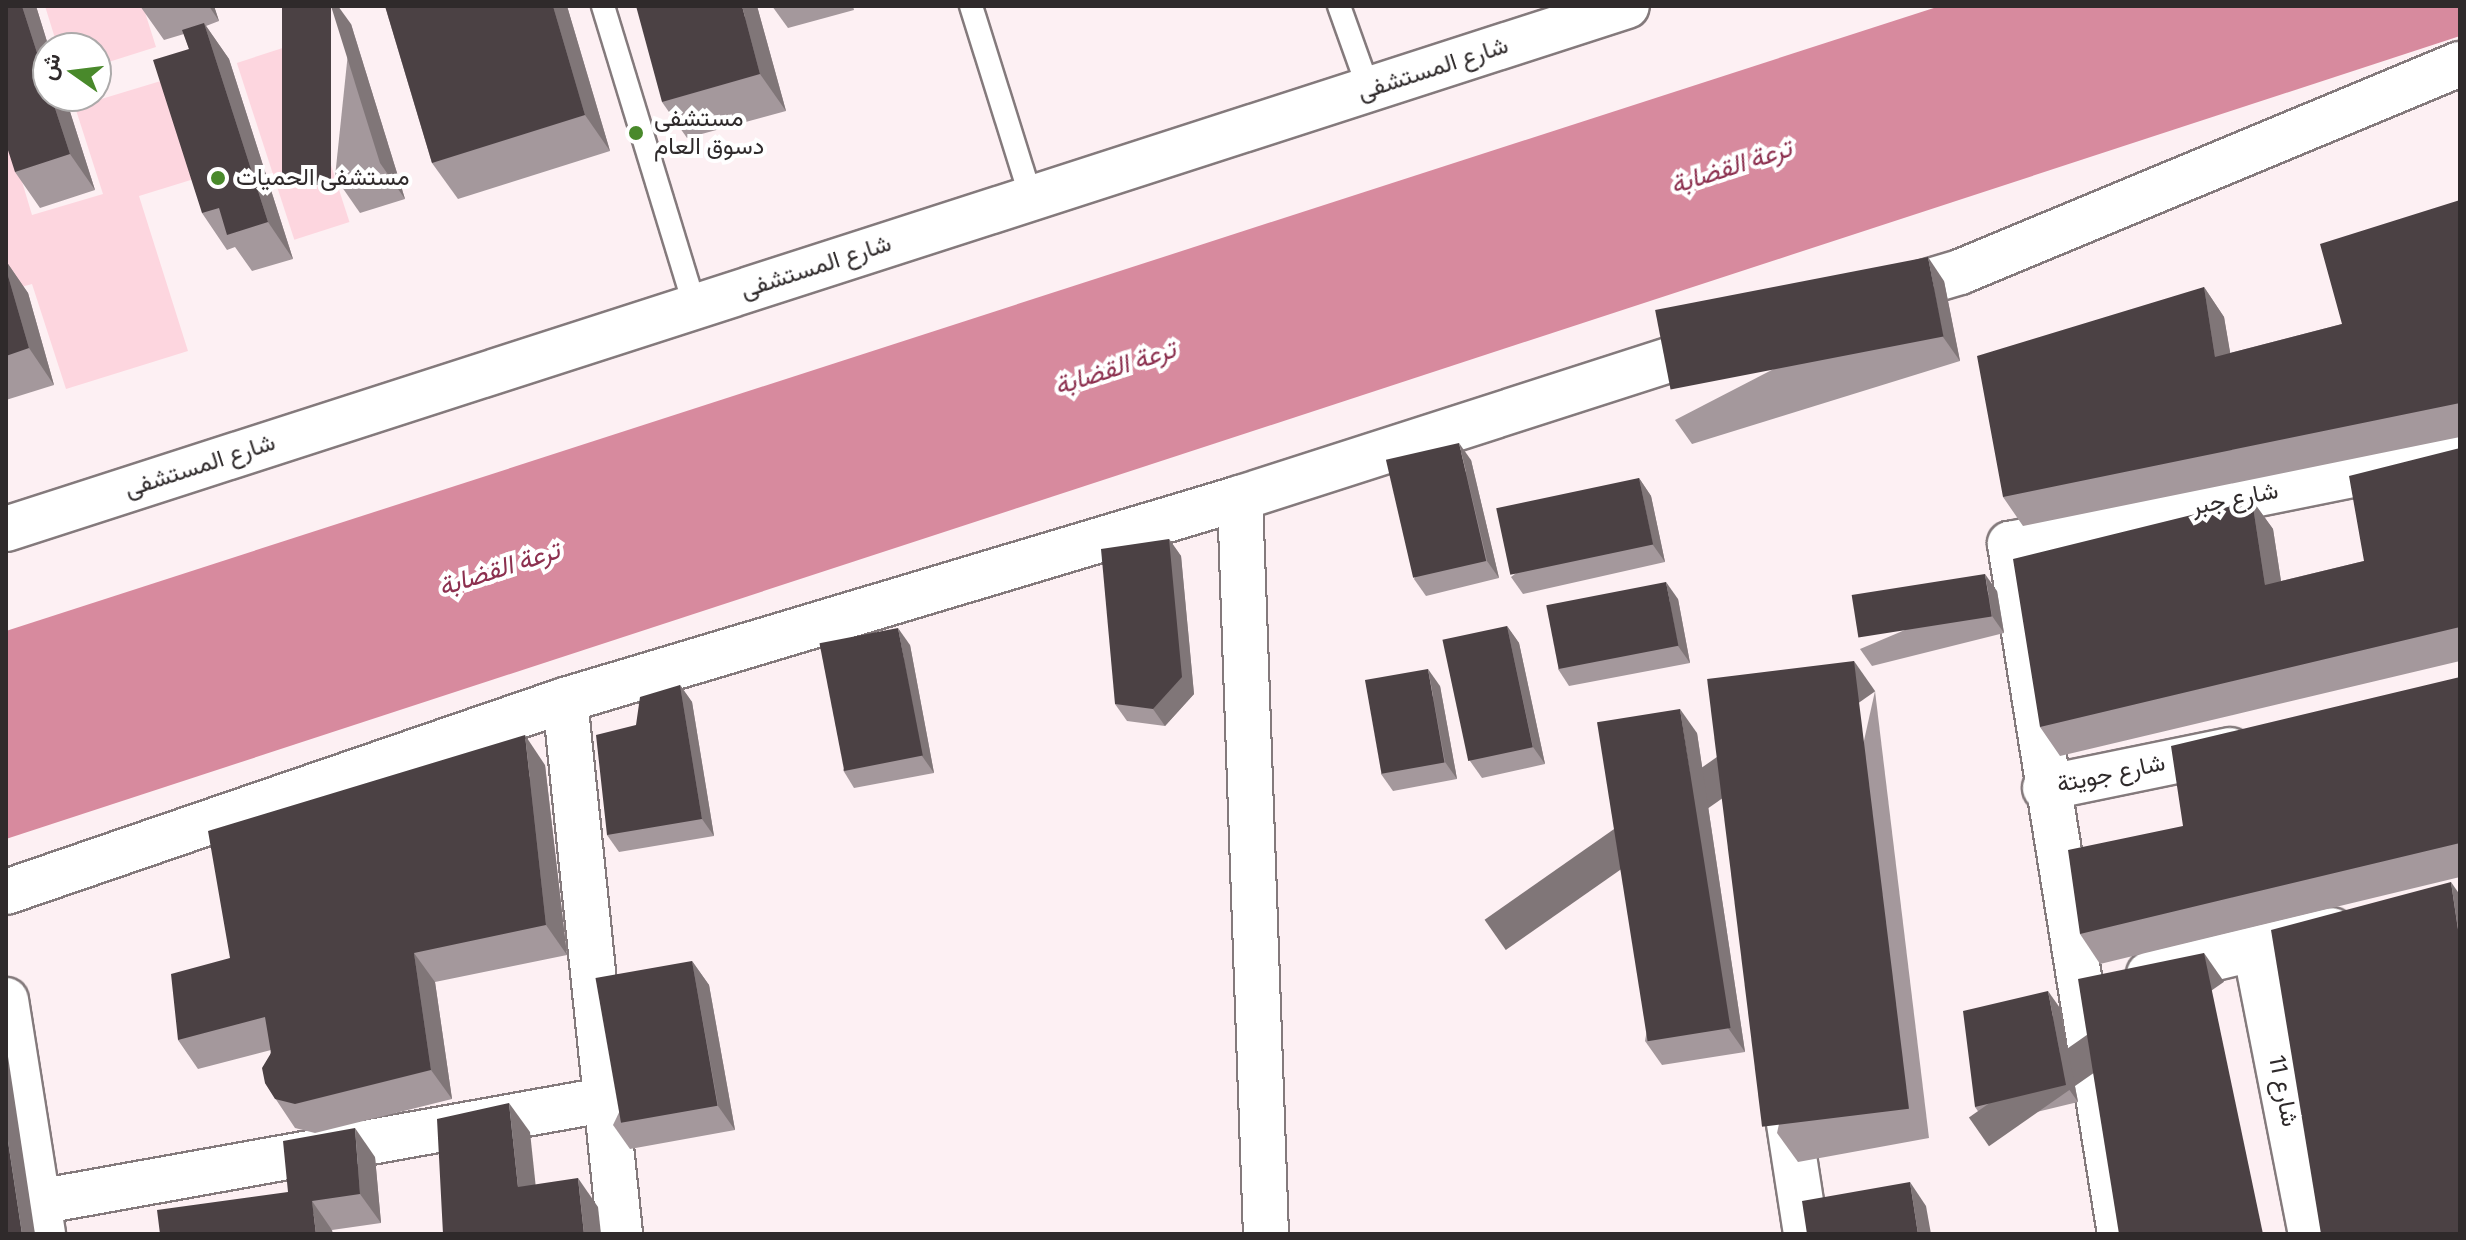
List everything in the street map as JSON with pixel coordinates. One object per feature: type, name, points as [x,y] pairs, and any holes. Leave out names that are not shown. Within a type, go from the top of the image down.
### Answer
[{"type":"street","name":"شارع المستشفى","points":[[6,529],[1627,6]]},
{"type":"street","points":[[1843,307],[1960,272],[2460,64]]},
{"type":"street","points":[[6,892],[565,700],[1240,498],[1770,329]]},
{"type":"street","name":"شارع جبر","points":[[2045,788],[2010,544],[2460,453]]},
{"type":"street","points":[[1240,498],[1266,1234]]},
{"type":"street","points":[[565,700],[609,1099],[620,1234]]},
{"type":"street","name":"شارع جويتة","points":[[2045,788],[2275,740]]},
{"type":"street","points":[[2045,788],[2120,1234]]},
{"type":"street","points":[[2077,991],[2372,921]]},
{"type":"street","name":"شارع 11","points":[[2255,949],[2311,1234]]},
{"type":"street","points":[[6,1000],[40,1218],[609,1099]]},
{"type":"street","points":[[1777,1050],[1806,1234]]},
{"type":"lane","points":[[603,6],[695,306]]},
{"type":"lane","points":[[971,6],[1031,198]]},
{"type":"lane","points":[[1339,6],[1369,90]]},
{"type":"shaded area","points":[[45,6],[143,6],[156,47],[112,61],[112,32],[53,32]]},
{"type":"shaded area","points":[[292,45],[349,222],[294,240],[237,63]]},
{"type":"shaded area","points":[[164,80],[194,179],[139,196],[188,351],[66,389],[32,284],[6,291],[6,128],[32,215],[103,194],[77,112],[112,112],[112,96]]},
{"type":"water","name":"ترعة القضابة","points":[[1940,6],[2460,6],[2460,36],[6,839],[6,631]]},
{"type":"building","points":[[6,6],[22,6],[32,37],[32,112],[56,112],[70,154],[15,172],[6,144]]},
{"type":"building","points":[[282,6],[331,6],[331,185],[282,185]]},
{"type":"building","points":[[385,6],[553,6],[585,115],[432,163]]},
{"type":"building","points":[[636,6],[742,6],[760,74],[662,102]]},
{"type":"building","points":[[204,23],[268,222],[227,235],[219,208],[202,213],[153,60],[189,49],[182,30]]},
{"type":"building","points":[[2460,200],[2460,403],[2003,497],[1977,356],[2204,287],[2215,357],[2342,324],[2320,244]]},
{"type":"building","points":[[1928,257],[1943,337],[1671,390],[1655,310]]},
{"type":"building","points":[[6,269],[29,348],[6,356]]},
{"type":"building","points":[[1459,443],[1486,561],[1413,578],[1386,460]]},
{"type":"building","points":[[2460,448],[2460,627],[2040,727],[2013,559],[2252,500],[2265,585],[2364,561],[2349,476]]},
{"type":"building","points":[[1639,478],[1653,545],[1510,575],[1496,508]]},
{"type":"building","points":[[1169,539],[1182,677],[1153,709],[1115,704],[1101,549]]},
{"type":"building","points":[[1985,574],[1992,616],[1858,638],[1852,595]]},
{"type":"building","points":[[1666,582],[1678,646],[1559,669],[1546,605]]},
{"type":"building","points":[[1507,626],[1533,747],[1468,761],[1442,640]]},
{"type":"building","points":[[898,628],[923,756],[844,771],[819,643]]},
{"type":"building","points":[[1854,661],[1909,1109],[1762,1127],[1707,679]]},
{"type":"building","points":[[1428,669],[1444,763],[1381,774],[1365,680]]},
{"type":"building","points":[[2460,677],[2460,843],[2080,934],[2068,850],[2183,826],[2171,746]]},
{"type":"building","points":[[680,685],[702,819],[607,835],[596,735],[636,725],[640,697]]},
{"type":"building","points":[[1680,709],[1731,1028],[1648,1041],[1597,722]]},
{"type":"building","points":[[525,735],[546,925],[414,953],[431,1070],[295,1104],[275,1099],[265,1083],[262,1068],[271,1053],[265,1017],[178,1040],[171,974],[230,958],[208,831]]},
{"type":"building","points":[[2451,882],[2460,943],[2460,1234],[2321,1234],[2271,930]]},
{"type":"building","points":[[2204,953],[2263,1234],[2119,1234],[2078,979]]},
{"type":"building","points":[[692,961],[718,1106],[621,1123],[595,978]]},
{"type":"building","points":[[2048,991],[2066,1085],[1975,1107],[1963,1011]]},
{"type":"building","points":[[509,1103],[518,1187],[578,1178],[584,1234],[443,1234],[437,1119]]},
{"type":"building","points":[[6,1128],[22,1234],[6,1234]]},
{"type":"building","points":[[355,1128],[360,1194],[312,1201],[316,1234],[160,1234],[157,1210],[288,1192],[283,1141]]},
{"type":"building","points":[[1910,1182],[1918,1234],[1807,1234],[1802,1201]]},
{"type":"place","name":"مستشفى دسوق العام","points":[[636,133]]},
{"type":"place","name":"مستشفى الحميات","points":[[218,178]]}]
